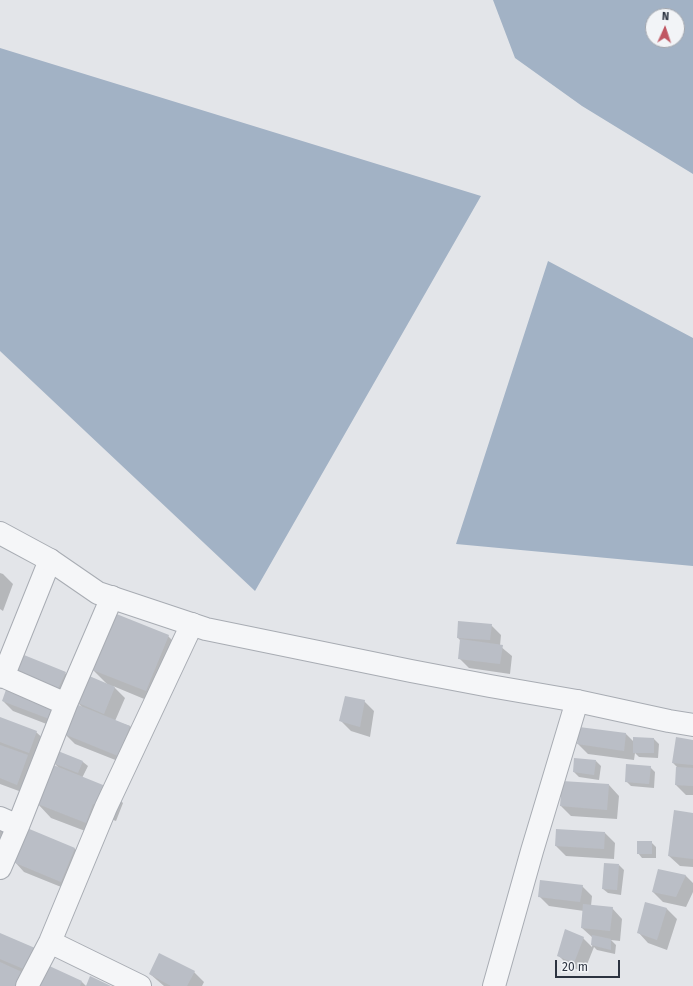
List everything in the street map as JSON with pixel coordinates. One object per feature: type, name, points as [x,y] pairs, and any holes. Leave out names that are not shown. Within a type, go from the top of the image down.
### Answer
[{"type":"street","points":[[0,533],[50,560],[98,594],[112,597],[192,624],[270,643],[490,686],[577,701],[693,725]]},
{"type":"street","points":[[50,560],[1,676],[66,704]]},
{"type":"street","points":[[0,868],[9,822],[66,704],[112,597]]},
{"type":"street","points":[[27,986],[50,942],[106,807],[192,624]]},
{"type":"street","points":[[494,986],[532,850],[577,701]]},
{"type":"street","points":[[50,942],[140,986]]},
{"type":"water","points":[[493,0],[693,0],[693,174],[582,106],[515,58]]},
{"type":"water","points":[[0,48],[481,196],[255,591],[0,351]]},
{"type":"water","points":[[548,261],[693,338],[693,566],[456,544]]},
{"type":"building","points":[[114,613],[169,635],[146,691],[90,669]]},
{"type":"building","points":[[458,621],[492,624],[490,640],[457,638]]},
{"type":"building","points":[[460,639],[503,645],[500,664],[458,659]]},
{"type":"building","points":[[24,655],[66,672],[58,689],[17,672]]},
{"type":"building","points":[[87,675],[115,687],[104,714],[76,702]]},
{"type":"building","points":[[8,684],[59,704],[52,720],[2,701]]},
{"type":"building","points":[[345,696],[365,700],[360,727],[339,721]]},
{"type":"building","points":[[76,704],[130,726],[118,756],[64,734]]},
{"type":"building","points":[[0,717],[37,731],[29,753],[0,742]]},
{"type":"building","points":[[579,727],[626,733],[624,751],[577,744]]},
{"type":"building","points":[[633,737],[654,738],[654,753],[633,753]]},
{"type":"building","points":[[676,737],[693,740],[693,765],[672,763]]},
{"type":"building","points":[[0,745],[28,755],[17,785],[0,778]]},
{"type":"building","points":[[58,751],[83,761],[78,773],[53,763]]},
{"type":"building","points":[[574,758],[596,760],[594,775],[573,772]]},
{"type":"building","points":[[51,764],[108,787],[101,807],[93,804],[86,823],[35,803]]},
{"type":"building","points":[[626,764],[651,766],[649,784],[625,782]]},
{"type":"building","points":[[676,767],[693,768],[693,786],[675,785]]},
{"type":"building","points":[[562,781],[609,784],[607,810],[560,806]]},
{"type":"building","points":[[674,810],[693,813],[693,859],[668,856]]},
{"type":"building","points":[[27,828],[75,848],[61,882],[13,862]]},
{"type":"building","points":[[556,829],[605,832],[604,849],[555,846]]},
{"type":"building","points":[[637,841],[652,841],[652,854],[637,854]]},
{"type":"building","points":[[604,863],[619,864],[617,890],[602,889]]},
{"type":"building","points":[[658,869],[686,875],[676,897],[652,892]]},
{"type":"building","points":[[540,880],[583,885],[580,902],[538,897]]},
{"type":"building","points":[[645,902],[667,908],[657,940],[637,933]]},
{"type":"building","points":[[583,904],[613,907],[610,931],[581,928]]},
{"type":"building","points":[[565,929],[584,937],[574,963],[557,956]]},
{"type":"building","points":[[0,933],[35,948],[26,970],[0,959]]},
{"type":"building","points":[[592,935],[611,939],[611,950],[591,945]]},
{"type":"building","points":[[159,953],[195,971],[187,986],[171,986],[149,974]]},
{"type":"building","points":[[0,962],[24,973],[19,986],[0,986]]},
{"type":"building","points":[[45,964],[82,981],[80,986],[35,986]]},
{"type":"building","points":[[90,976],[111,986],[86,986]]}]
